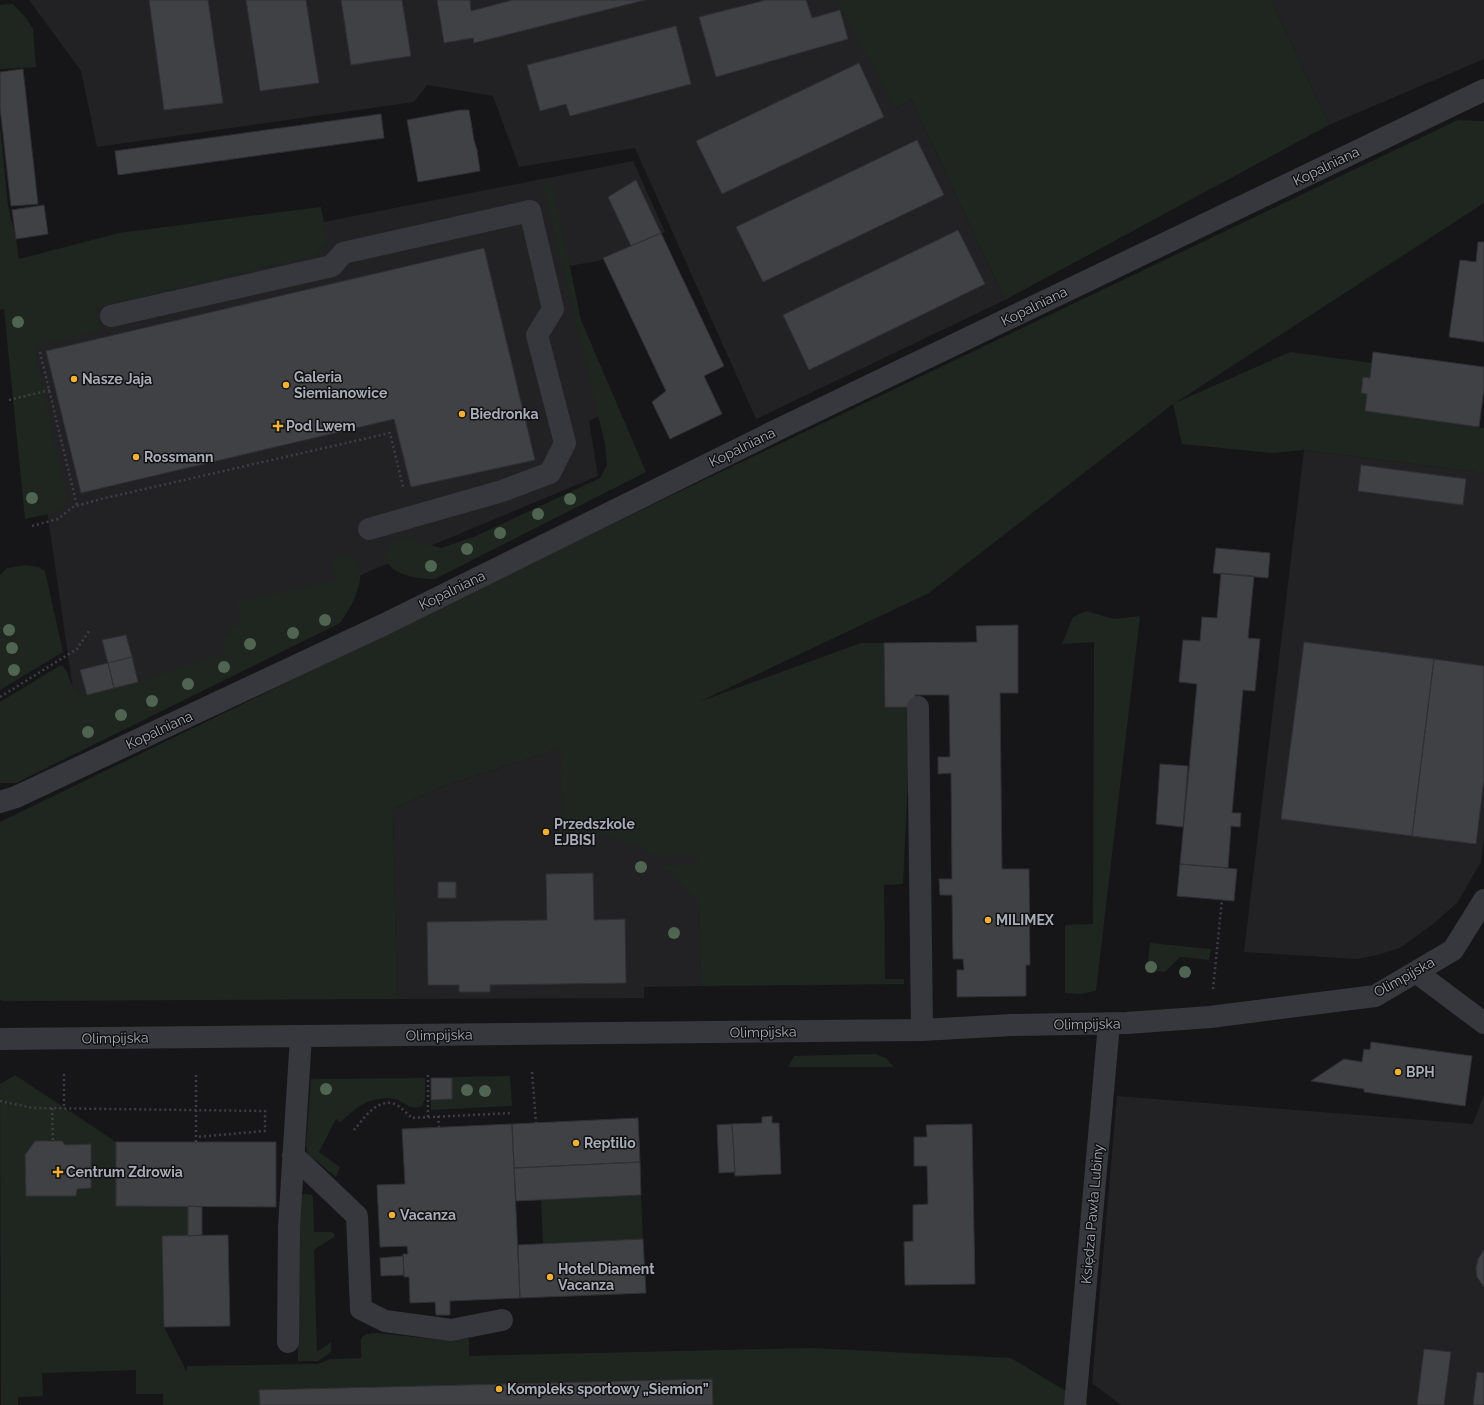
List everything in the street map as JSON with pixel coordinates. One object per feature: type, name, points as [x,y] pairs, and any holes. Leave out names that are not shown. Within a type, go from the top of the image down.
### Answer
[{"type":"street","name":"Kopalniana","points":[[0,802],[16,797],[387,623],[791,423],[1484,90]]},
{"type":"street","points":[[111,316],[332,266],[343,253],[530,211],[553,309],[537,335],[565,443],[550,473],[502,491],[370,529]]},
{"type":"street","points":[[918,707],[922,1030]]},
{"type":"street","name":"Olimpijska","points":[[0,1039],[922,1030],[1011,1025],[1108,1024],[1210,1017],[1375,996],[1454,950],[1484,900]]},
{"type":"street","points":[[1416,972],[1484,1023]]},
{"type":"street","name":"Księdza Pawła Lubiny","points":[[1075,1405],[1108,1024]]},
{"type":"street","points":[[288,1342],[288,1227],[301,1036]]},
{"type":"street","points":[[293,1155],[357,1216],[361,1309],[385,1321],[451,1330],[502,1320]]},
{"type":"path","points":[[40,352],[77,506]]},
{"type":"path","points":[[9,400],[50,390]]},
{"type":"path","points":[[32,526],[58,519],[73,507],[102,499],[390,433],[403,487]]},
{"type":"path","points":[[0,697],[77,649],[89,631]]},
{"type":"path","points":[[1214,981],[1222,900]]},
{"type":"path","points":[[428,1072],[428,1117]]},
{"type":"path","points":[[532,1072],[536,1123]]},
{"type":"path","points":[[64,1074],[64,1108]]},
{"type":"path","points":[[196,1074],[196,1142]]},
{"type":"path","points":[[0,1101],[33,1108],[265,1111],[265,1130],[196,1138]]},
{"type":"path","points":[[354,1130],[370,1111],[380,1105],[391,1104],[399,1107],[412,1118],[512,1113]]},
{"type":"path","points":[[52,1108],[53,1141]]},
{"type":"path","points":[[438,1116],[439,1127]]},
{"type":"shaded area","points":[[29,0],[841,0],[896,108],[911,99],[1005,300],[756,419],[635,148],[519,167],[493,96],[427,85],[414,102],[97,147],[81,71]]},
{"type":"shaded area","points":[[836,0],[1271,0],[1329,125],[1005,300],[911,99],[896,108]]},
{"type":"shaded area","points":[[1271,0],[1484,0],[1484,59],[1329,125]]},
{"type":"shaded area","points":[[13,4],[26,18],[33,29],[36,67],[0,69],[0,5]]},
{"type":"shaded area","points":[[1458,120],[1484,121],[1484,203],[1175,403],[1290,352],[1372,363],[1370,378],[1363,378],[1361,393],[1367,394],[1365,411],[1484,428],[1484,473],[1304,450],[1273,453],[1182,444],[1173,404],[929,593],[701,701],[861,643],[884,643],[885,707],[915,707],[909,758],[903,884],[884,885],[885,979],[904,979],[904,984],[701,986],[699,902],[661,865],[698,864],[698,855],[652,856],[643,848],[605,835],[563,835],[561,748],[441,787],[393,809],[397,999],[0,1000],[0,822],[639,511]]},
{"type":"shaded area","points":[[0,125],[8,206],[19,259],[119,233],[321,207],[328,242],[315,255],[96,308],[100,331],[34,346],[67,498],[65,505],[53,513],[25,519],[4,309],[0,310]]},
{"type":"shaded area","points":[[633,161],[665,232],[599,261],[568,266],[572,307],[618,407],[589,421],[598,476],[255,619],[233,658],[75,703],[14,283]]},
{"type":"shaded area","points":[[553,184],[581,320],[646,472],[435,579],[424,579],[405,575],[390,566],[385,555],[390,545],[400,539],[412,538],[441,548],[476,536],[600,478],[607,465],[605,444],[543,185]]},
{"type":"shaded area","points":[[1304,450],[1484,473],[1484,838],[1481,862],[1457,903],[1433,924],[1400,948],[1357,959],[1244,952]]},
{"type":"shaded area","points":[[348,555],[356,561],[359,567],[359,584],[353,602],[340,623],[16,783],[0,783],[0,702],[61,665],[64,667],[72,686],[81,696],[138,682],[226,652],[222,638],[230,634],[229,628],[241,623],[236,602],[336,580],[331,560]]},
{"type":"shaded area","points":[[26,565],[38,567],[45,571],[63,652],[0,690],[0,575],[7,568]]},
{"type":"shaded area","points":[[1086,611],[1114,619],[1140,616],[1096,991],[1080,994],[1065,993],[1065,925],[1093,924],[1094,642],[1062,644],[1073,617]]},
{"type":"shaded area","name":"Przedszkole EJBISI","points":[[695,704],[701,986],[644,987],[644,998],[397,999],[393,809],[441,787]]},
{"type":"shaded area","points":[[1150,943],[1211,949],[1209,960],[1180,957],[1165,972],[1147,970]]},
{"type":"shaded area","points":[[875,1054],[886,1058],[894,1067],[788,1067],[794,1056]]},
{"type":"shaded area","points":[[15,1075],[116,1142],[116,1206],[188,1206],[188,1236],[162,1236],[164,1327],[187,1372],[187,1366],[318,1364],[330,1359],[361,1358],[361,1339],[366,1335],[378,1333],[451,1341],[469,1338],[469,1356],[810,1348],[1011,1358],[1089,1405],[163,1405],[163,1394],[136,1394],[136,1370],[42,1373],[43,1396],[18,1397],[18,1405],[1,1405],[0,1084]],"holes":[[[62,1141],[65,1145],[91,1145],[91,1188],[77,1189],[76,1196],[26,1196],[25,1155],[35,1142]]]},
{"type":"shaded area","points":[[510,1076],[512,1106],[431,1110],[431,1100],[452,1099],[452,1077]]},
{"type":"shaded area","points":[[425,1078],[425,1099],[422,1106],[414,1108],[396,1099],[389,1098],[372,1100],[355,1109],[340,1122],[336,1119],[319,1152],[340,1167],[336,1177],[308,1154],[306,1145],[311,1079]]},
{"type":"shaded area","points":[[1484,1094],[1484,1405],[1121,1405],[1092,1383],[1117,1096],[1473,1124]]},
{"type":"shaded area","points":[[304,1194],[312,1195],[313,1198],[314,1232],[332,1232],[335,1234],[334,1237],[314,1250],[317,1352],[331,1342],[331,1352],[318,1361],[298,1361],[297,1232],[301,1197]]},
{"type":"shaded area","points":[[641,1195],[643,1239],[543,1244],[541,1200]]},
{"type":"building","points":[[149,0],[208,0],[223,103],[164,110]]},
{"type":"building","points":[[246,0],[306,0],[319,83],[260,91]]},
{"type":"building","points":[[341,0],[402,0],[411,56],[351,65]]},
{"type":"building","points":[[437,0],[470,0],[471,11],[513,0],[645,0],[474,43],[473,38],[444,43]]},
{"type":"building","points":[[766,0],[806,0],[812,18],[840,10],[848,39],[716,77],[699,17]]},
{"type":"building","points":[[676,26],[691,84],[570,116],[566,104],[540,111],[527,65]]},
{"type":"building","points":[[859,63],[884,117],[722,194],[696,141]]},
{"type":"building","points":[[23,69],[38,204],[11,206],[0,107],[0,72]]},
{"type":"building","points":[[460,110],[469,110],[480,171],[418,182],[407,120]]},
{"type":"building","points":[[381,114],[384,138],[118,175],[115,151]]},
{"type":"building","points":[[917,140],[944,195],[763,282],[736,227]]},
{"type":"building","points":[[636,180],[661,233],[631,246],[608,197]]},
{"type":"building","points":[[44,205],[48,234],[16,239],[12,210]]},
{"type":"building","points":[[958,230],[985,284],[809,370],[783,315]]},
{"type":"building","points":[[661,233],[724,366],[704,376],[722,414],[670,439],[652,402],[666,391],[603,258]]},
{"type":"building","points":[[1478,242],[1484,242],[1484,342],[1449,337],[1460,260],[1476,262]]},
{"type":"building","name":"Galeria Siemianowice","points":[[484,248],[535,460],[411,487],[394,419],[81,493],[46,351]]},
{"type":"building","points":[[1373,352],[1484,367],[1484,388],[1479,427],[1365,411],[1367,394],[1361,393],[1363,377],[1370,378]]},
{"type":"building","points":[[1361,465],[1466,479],[1463,505],[1358,491]]},
{"type":"building","points":[[1216,548],[1270,553],[1268,578],[1213,573]]},
{"type":"building","points":[[1221,573],[1254,576],[1248,638],[1260,639],[1255,691],[1243,690],[1232,813],[1241,813],[1240,827],[1231,826],[1228,868],[1180,864],[1197,684],[1179,682],[1183,640],[1200,641],[1202,617],[1217,618]]},
{"type":"building","points":[[1018,625],[1018,693],[1000,693],[1002,869],[1029,869],[1030,965],[1026,965],[1026,996],[957,997],[957,970],[964,970],[963,959],[953,959],[952,895],[940,895],[939,879],[952,879],[951,773],[938,774],[938,757],[950,757],[949,695],[915,695],[915,707],[885,707],[884,643],[977,642],[976,626]]},
{"type":"building","points":[[126,635],[132,657],[108,663],[102,640]]},
{"type":"building","points":[[1304,642],[1434,659],[1412,836],[1281,819]]},
{"type":"building","points":[[132,657],[138,682],[114,688],[108,663]]},
{"type":"building","points":[[1434,659],[1484,666],[1484,779],[1476,844],[1412,836]]},
{"type":"building","points":[[108,663],[114,688],[87,695],[80,670]]},
{"type":"building","points":[[1160,764],[1188,766],[1183,827],[1156,824]]},
{"type":"building","points":[[1180,864],[1237,869],[1234,901],[1177,896]]},
{"type":"building","points":[[593,873],[594,920],[625,919],[626,983],[490,985],[490,992],[459,992],[459,985],[428,985],[427,922],[547,920],[546,874]]},
{"type":"building","points":[[438,882],[456,882],[456,898],[438,898]]},
{"type":"building","name":"BPH","points":[[1371,1042],[1472,1056],[1465,1106],[1364,1092],[1364,1089],[1311,1081],[1344,1059],[1362,1062],[1364,1049],[1370,1050]]},
{"type":"building","points":[[431,1078],[452,1078],[452,1099],[431,1100]]},
{"type":"building","points":[[772,1116],[772,1123],[779,1123],[781,1174],[735,1176],[732,1124],[762,1123],[762,1117]]},
{"type":"building","name":"Reptilio","points":[[638,1118],[640,1162],[514,1168],[512,1124]]},
{"type":"building","points":[[512,1124],[520,1298],[450,1301],[450,1315],[436,1315],[435,1302],[410,1303],[409,1277],[404,1277],[403,1254],[408,1254],[407,1246],[380,1247],[377,1185],[405,1184],[402,1129]]},
{"type":"building","points":[[732,1124],[735,1172],[719,1173],[717,1125]]},
{"type":"building","points":[[972,1124],[975,1284],[905,1285],[904,1242],[913,1241],[913,1205],[928,1204],[927,1166],[914,1166],[914,1137],[927,1137],[926,1125]]},
{"type":"building","name":"Centrum Zdrowia","points":[[35,1141],[62,1141],[65,1145],[91,1144],[91,1188],[77,1189],[76,1196],[26,1196],[25,1155]]},
{"type":"building","points":[[116,1142],[276,1142],[276,1207],[116,1206]]},
{"type":"building","points":[[640,1162],[641,1195],[516,1201],[514,1168]]},
{"type":"building","points":[[188,1206],[202,1207],[202,1235],[188,1236]]},
{"type":"building","points":[[228,1235],[230,1326],[164,1327],[162,1236]]},
{"type":"building","points":[[643,1239],[646,1293],[520,1298],[518,1245]]},
{"type":"building","points":[[1484,1250],[1484,1287],[1477,1277],[1476,1268],[1478,1259]]},
{"type":"building","points":[[403,1256],[404,1275],[381,1276],[380,1258]]},
{"type":"building","points":[[1424,1349],[1451,1352],[1444,1405],[1417,1405]]},
{"type":"building","points":[[1477,1372],[1484,1373],[1484,1405],[1473,1405]]},
{"type":"building","points":[[712,1379],[713,1405],[260,1405],[259,1390]]},
{"type":"place","name":"Nasze Jaja","points":[[74,379]]},
{"type":"place","name":"Galeria Siemianowice","points":[[286,385]]},
{"type":"place","name":"Biedronka","points":[[462,414]]},
{"type":"place","name":"Pod Lwem","points":[[278,426]]},
{"type":"place","name":"Rossmann","points":[[136,457]]},
{"type":"place","name":"Przedszkole EJBISI","points":[[546,832]]},
{"type":"place","name":"MILIMEX","points":[[988,920]]},
{"type":"place","name":"BPH","points":[[1398,1072]]},
{"type":"place","name":"Reptilio","points":[[576,1143]]},
{"type":"place","name":"Centrum Zdrowia","points":[[58,1172]]},
{"type":"place","name":"Vacanza","points":[[392,1215]]},
{"type":"place","name":"Hotel Diament Vacanza","points":[[550,1277]]},
{"type":"place","name":"Kompleks sportowy „Siemion”","points":[[499,1389]]}]
